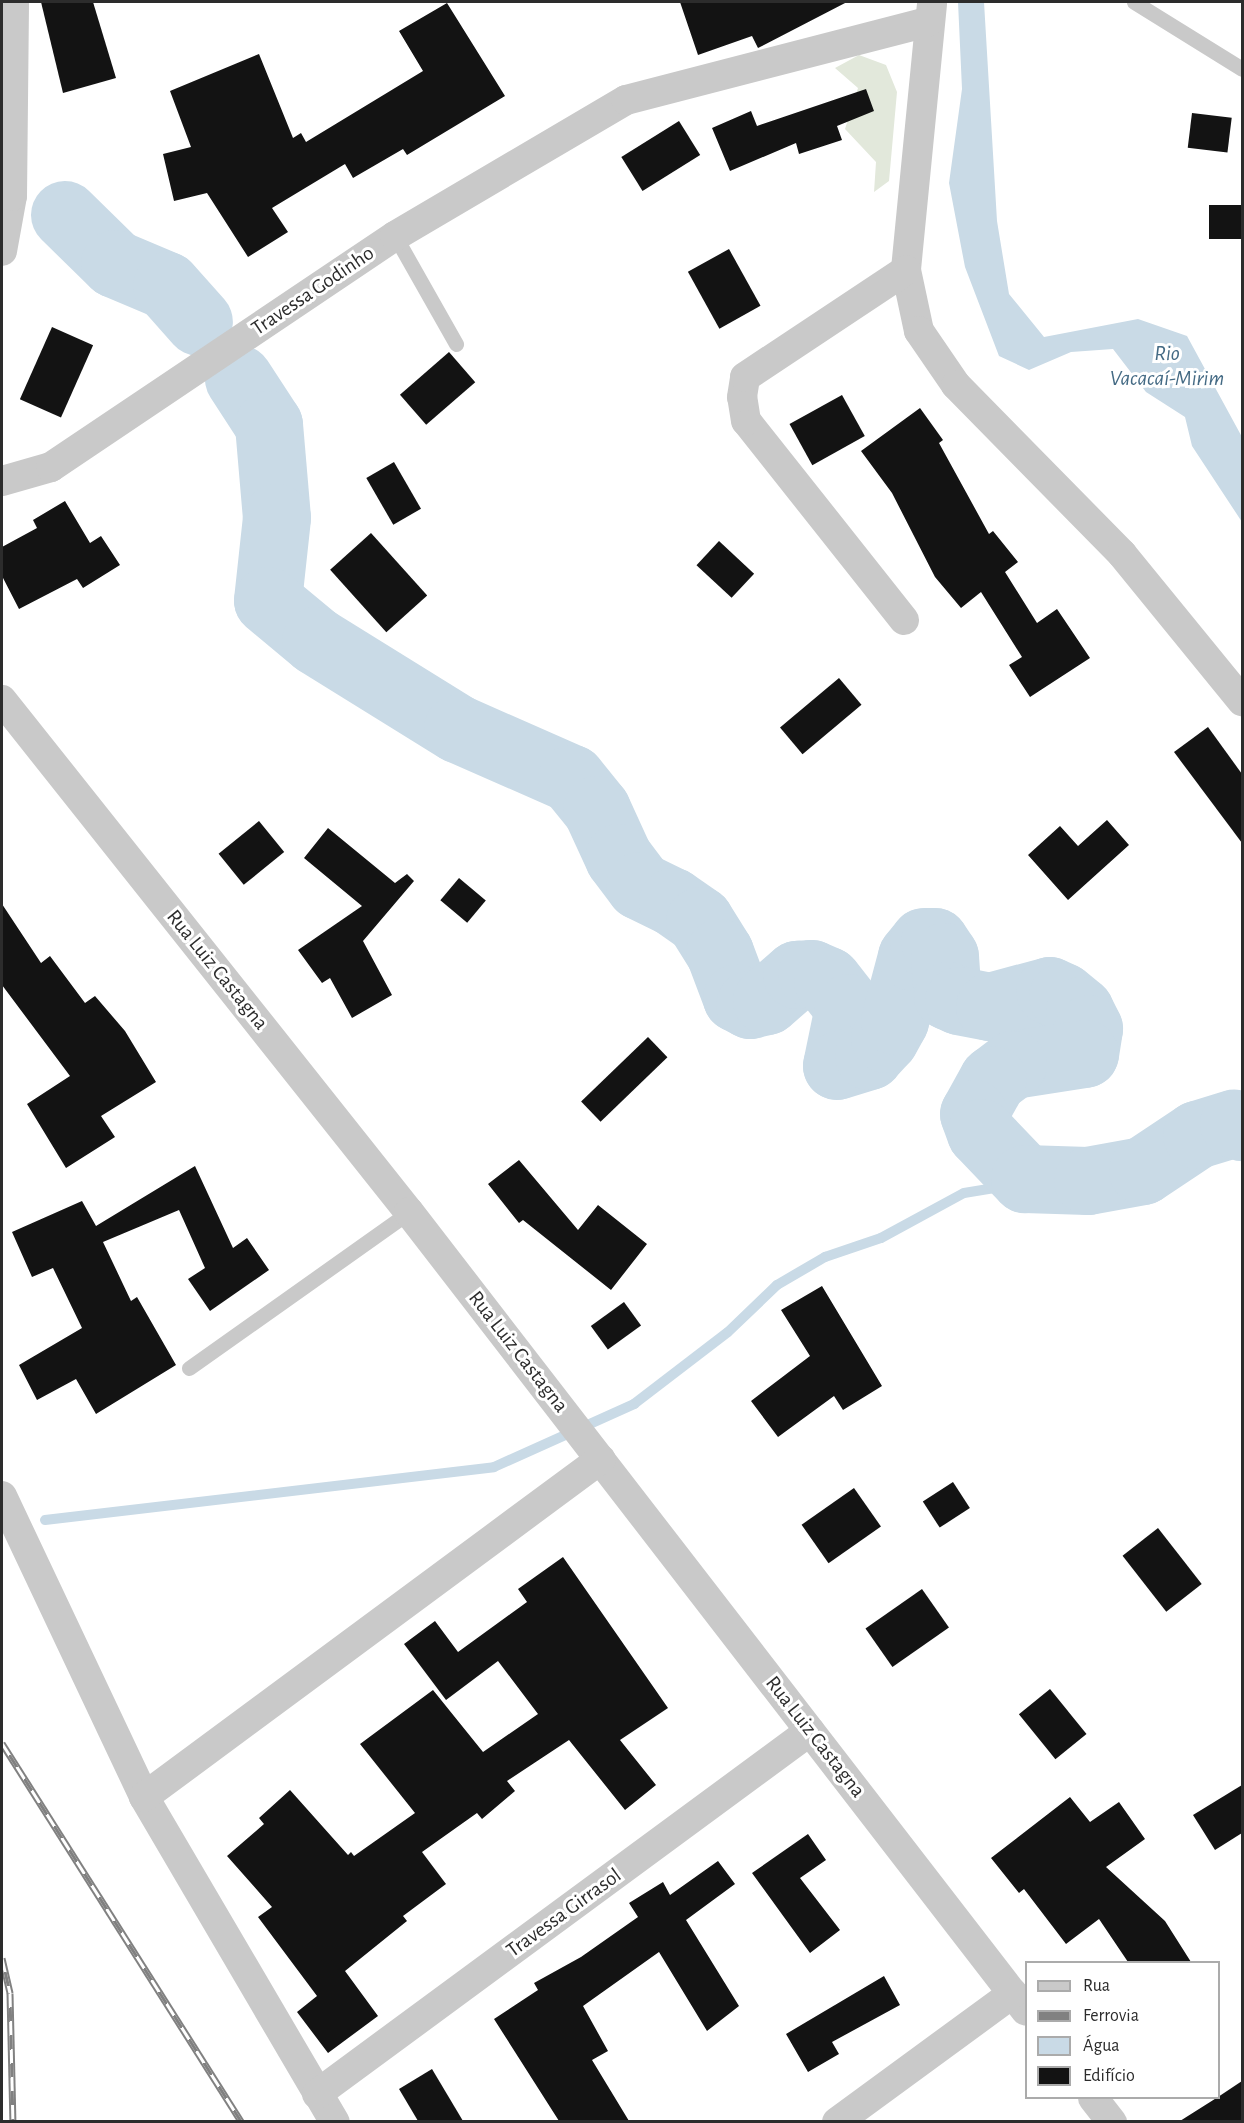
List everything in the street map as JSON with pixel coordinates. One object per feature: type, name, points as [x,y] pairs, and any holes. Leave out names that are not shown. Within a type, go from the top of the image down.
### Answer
[{"type":"street","points":[[3,241],[12,196],[14,2]]},
{"type":"street","points":[[930,12],[906,270],[920,332],[956,385],[1122,554],[1242,701]]},
{"type":"street","name":"Travessa Godinho","points":[[2,481],[51,467],[395,236],[626,100],[930,12]]},
{"type":"street","points":[[904,620],[746,421],[741,397],[745,378],[906,270]]},
{"type":"street","name":"Rua Luiz Castagna","points":[[2,699],[409,1212],[1019,2002]]},
{"type":"street","points":[[144,1797],[601,1459]]},
{"type":"street","points":[[2,1496],[144,1797],[335,2121]]},
{"type":"street","name":"Travessa Girrasol","points":[[317,2094],[810,1731]]},
{"type":"street","points":[[837,2121],[1019,2002]]},
{"type":"street","points":[[1095,2099],[1112,2121]]},
{"type":"lane","points":[[1134,2],[1242,69]]},
{"type":"lane","points":[[395,236],[456,344]]},
{"type":"lane","points":[[189,1368],[409,1212]]},
{"type":"shaded area","points":[[859,55],[886,65],[897,92],[889,181],[874,192],[876,162],[845,129],[858,88],[835,68]]},
{"type":"water","name":"Rio Vacacaí-Mirim","points":[[958,2],[984,2],[997,221],[1009,294],[1044,337],[1138,319],[1187,336],[1242,437],[1242,522],[1192,446],[1185,417],[1146,392],[1113,349],[1071,352],[1029,370],[999,356],[965,267],[949,183],[962,89]]},
{"type":"building","points":[[41,2],[93,2],[116,78],[63,93]]},
{"type":"building","points":[[680,2],[847,2],[758,48],[752,36],[698,55]]},
{"type":"building","points":[[447,3],[505,96],[407,155],[403,149],[353,178],[345,164],[272,208],[288,232],[248,257],[207,193],[174,201],[163,154],[191,147],[170,91],[259,54],[293,138],[301,133],[306,142],[423,71],[399,31]]},
{"type":"building","points":[[866,89],[874,111],[837,126],[842,140],[799,154],[796,143],[730,171],[712,128],[751,111],[757,126]]},
{"type":"building","points":[[1192,113],[1232,118],[1227,153],[1188,148]]},
{"type":"building","points":[[679,121],[700,155],[643,191],[621,157]]},
{"type":"building","points":[[1209,205],[1242,205],[1242,239],[1209,239]]},
{"type":"building","points":[[729,249],[761,306],[719,329],[688,272]]},
{"type":"building","points":[[52,327],[93,345],[61,417],[20,399]]},
{"type":"building","points":[[449,352],[475,382],[426,425],[400,395]]},
{"type":"building","points":[[842,395],[865,436],[812,465],[790,424]]},
{"type":"building","points":[[920,408],[943,440],[939,443],[989,534],[993,531],[1018,562],[1005,572],[1037,623],[1057,609],[1090,658],[1030,697],[1009,665],[1022,657],[981,592],[961,608],[935,577],[892,493],[861,451]]},
{"type":"building","points":[[394,462],[421,509],[393,525],[366,478]]},
{"type":"building","points":[[65,501],[90,543],[101,536],[120,565],[83,588],[77,579],[19,609],[2,576],[2,547],[37,528],[33,520]]},
{"type":"building","points":[[371,533],[427,595],[386,632],[330,570]]},
{"type":"building","points":[[719,541],[754,574],[732,598],[696,565]]},
{"type":"building","points":[[839,678],[861,705],[803,754],[780,727]]},
{"type":"building","points":[[1208,727],[1242,774],[1242,843],[1174,752]]},
{"type":"building","points":[[1107,820],[1129,845],[1068,900],[1028,855],[1060,826],[1078,846]]},
{"type":"building","points":[[259,821],[284,852],[244,885],[219,854]]},
{"type":"building","points":[[328,828],[395,883],[407,874],[414,881],[363,941],[392,995],[352,1018],[330,978],[322,983],[298,950],[362,906],[304,858]]},
{"type":"building","points":[[459,878],[486,900],[467,923],[440,900]]},
{"type":"building","points":[[2,904],[41,963],[50,956],[85,1003],[95,996],[125,1031],[156,1082],[101,1116],[115,1137],[66,1168],[27,1104],[70,1076],[2,985]]},
{"type":"building","points":[[648,1037],[667,1057],[601,1122],[581,1102]]},
{"type":"building","points":[[519,1160],[578,1230],[598,1205],[647,1244],[611,1290],[523,1220],[519,1223],[488,1184]]},
{"type":"building","points":[[195,1166],[233,1248],[247,1238],[269,1270],[210,1311],[188,1279],[205,1268],[179,1210],[103,1242],[131,1301],[137,1297],[176,1365],[96,1414],[76,1379],[37,1400],[19,1365],[82,1328],[53,1268],[32,1277],[12,1232],[82,1201],[96,1226]]},
{"type":"building","points":[[822,1286],[882,1386],[843,1410],[834,1396],[778,1437],[751,1401],[810,1356],[781,1310]]},
{"type":"building","points":[[624,1302],[641,1325],[608,1350],[591,1326]]},
{"type":"building","points":[[953,1482],[970,1508],[940,1528],[923,1502]]},
{"type":"building","points":[[854,1488],[881,1527],[829,1563],[802,1525]]},
{"type":"building","points":[[1158,1528],[1202,1584],[1166,1612],[1123,1556]]},
{"type":"building","points":[[563,1557],[668,1708],[620,1740],[656,1785],[625,1810],[569,1740],[507,1781],[515,1791],[482,1819],[477,1813],[422,1852],[446,1884],[403,1916],[407,1921],[345,1971],[378,2016],[328,2053],[297,2012],[317,1996],[258,1917],[272,1907],[227,1856],[264,1824],[259,1818],[290,1790],[348,1855],[351,1852],[354,1856],[415,1813],[360,1744],[433,1690],[483,1752],[538,1714],[498,1661],[446,1700],[404,1644],[435,1621],[458,1652],[527,1602],[518,1589]]},
{"type":"building","points":[[922,1589],[949,1628],[892,1667],[865,1629]]},
{"type":"building","points":[[1050,1689],[1087,1734],[1055,1759],[1019,1714]]},
{"type":"building","points":[[1242,1785],[1242,1833],[1215,1850],[1193,1815]]},
{"type":"building","points":[[1070,1797],[1090,1822],[1119,1802],[1145,1839],[1106,1867],[1165,1921],[1190,1961],[1127,1961],[1099,1919],[1066,1944],[1024,1889],[1019,1893],[991,1858]]},
{"type":"building","points":[[808,1834],[826,1860],[800,1878],[840,1930],[810,1953],[752,1873]]},
{"type":"building","points":[[718,1861],[735,1884],[686,1920],[739,2006],[707,2031],[659,1952],[583,2006],[608,2051],[592,2060],[629,2121],[559,2121],[494,2019],[538,1990],[534,1983],[581,1957],[638,1917],[629,1903],[663,1882],[670,1895]]},
{"type":"building","points":[[884,1976],[900,2005],[832,2042],[839,2054],[808,2072],[786,2034]]},
{"type":"building","points":[[432,2069],[463,2121],[418,2121],[399,2089]]},
{"type":"building","points":[[1242,2081],[1242,2121],[1180,2121],[1215,2099],[1220,2099],[1220,2096]]},
{"type":"waterway","points":[[65,215],[115,264],[167,286],[199,322]]},
{"type":"waterway","points":[[239,379],[269,425],[277,518],[268,601],[316,641],[458,729],[572,779],[597,810],[619,858],[640,886],[673,902],[700,921],[720,953],[737,998],[750,1005],[767,1001],[797,975],[812,974],[828,981],[849,1008],[837,1066],[869,1056],[885,1039],[895,1021],[912,957],[924,942],[935,942],[945,957],[948,996],[959,1001],[990,1007],[1050,991],[1063,997],[1080,1011],[1089,1029],[1085,1054],[1013,1065],[993,1080],[974,1114],[981,1133],[1025,1179],[1088,1181],[1143,1171],[1197,1135],[1234,1124],[1242,1127]]},
{"type":"waterway","points":[[45,1520],[494,1467],[634,1404],[728,1332],[777,1285],[825,1257],[881,1238],[964,1193],[1043,1180]]},
{"type":"railway","points":[[2,1743],[242,2122]]},
{"type":"railway","points":[[2,1958],[10,1993],[13,2122]]}]
